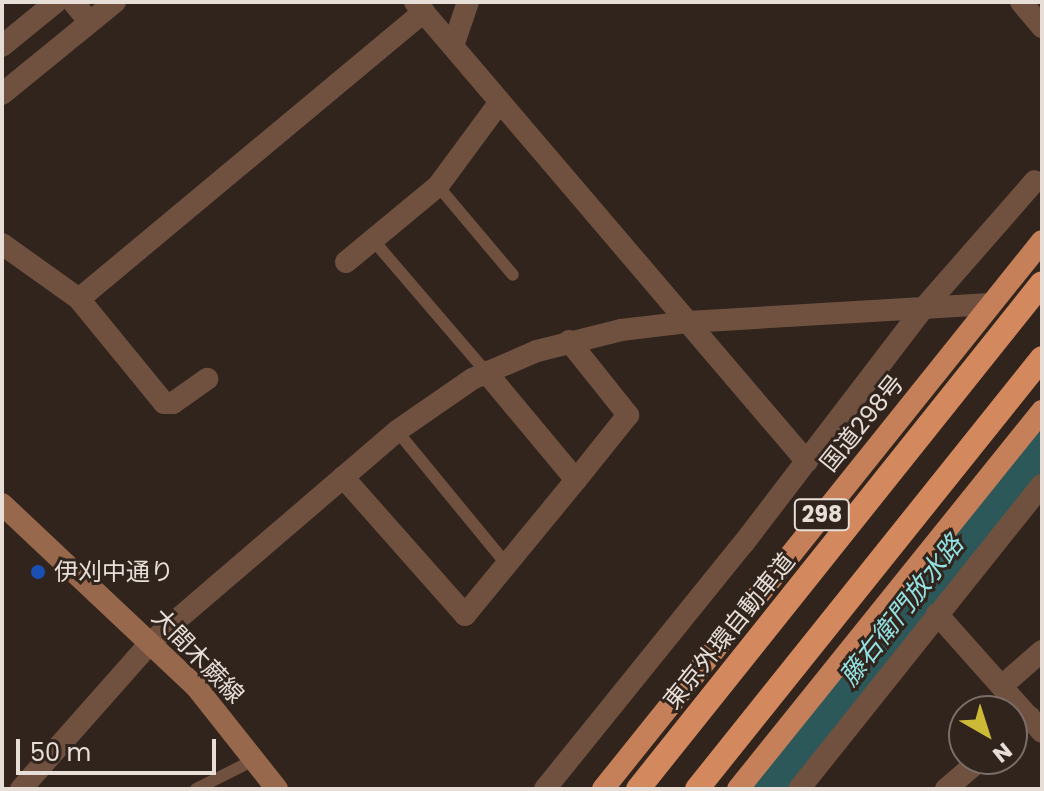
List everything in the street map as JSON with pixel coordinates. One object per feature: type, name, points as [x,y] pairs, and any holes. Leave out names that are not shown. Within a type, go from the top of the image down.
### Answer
[{"type":"highway","name":"国道298号","points":[[603,789],[1042,241]]},
{"type":"highway","name":"東京外環自動車道","points":[[638,789],[1042,283]]},
{"type":"highway","points":[[697,789],[1042,358]]},
{"type":"highway","points":[[738,789],[1042,411]]},
{"type":"main road","name":"大間木蕨線","points":[[2,504],[197,688],[277,789]]},
{"type":"street","points":[[2,46],[56,2]]},
{"type":"street","points":[[73,2],[90,22]]},
{"type":"street","points":[[2,94],[115,2]]},
{"type":"street","points":[[453,46],[468,2]]},
{"type":"street","points":[[1021,2],[1042,27]]},
{"type":"street","points":[[79,299],[420,7],[807,462]]},
{"type":"street","points":[[346,262],[438,186],[500,102]]},
{"type":"street","points":[[545,789],[807,462],[922,310],[1035,181]]},
{"type":"street","points":[[2,244],[79,299],[164,403],[173,403],[207,379]]},
{"type":"street","points":[[21,789],[151,642],[397,431],[486,372],[569,341],[688,322],[990,304]]},
{"type":"street","points":[[343,477],[465,615],[628,415],[569,341]]},
{"type":"street","points":[[486,372],[576,480]]},
{"type":"street","points":[[799,789],[1042,485]]},
{"type":"street","points":[[937,614],[1036,725]]},
{"type":"street","points":[[1003,685],[1042,651]]},
{"type":"street","points":[[946,789],[962,775]]},
{"type":"lane","points":[[438,186],[513,275]]},
{"type":"lane","points":[[373,240],[486,372]]},
{"type":"lane","points":[[397,431],[507,565]]},
{"type":"lane","points":[[196,789],[256,759]]},
{"type":"waterway","name":"藤右衛門放水路","points":[[762,789],[1042,432]]},
{"type":"place","name":"伊刈中通り","points":[[38,572]]}]
